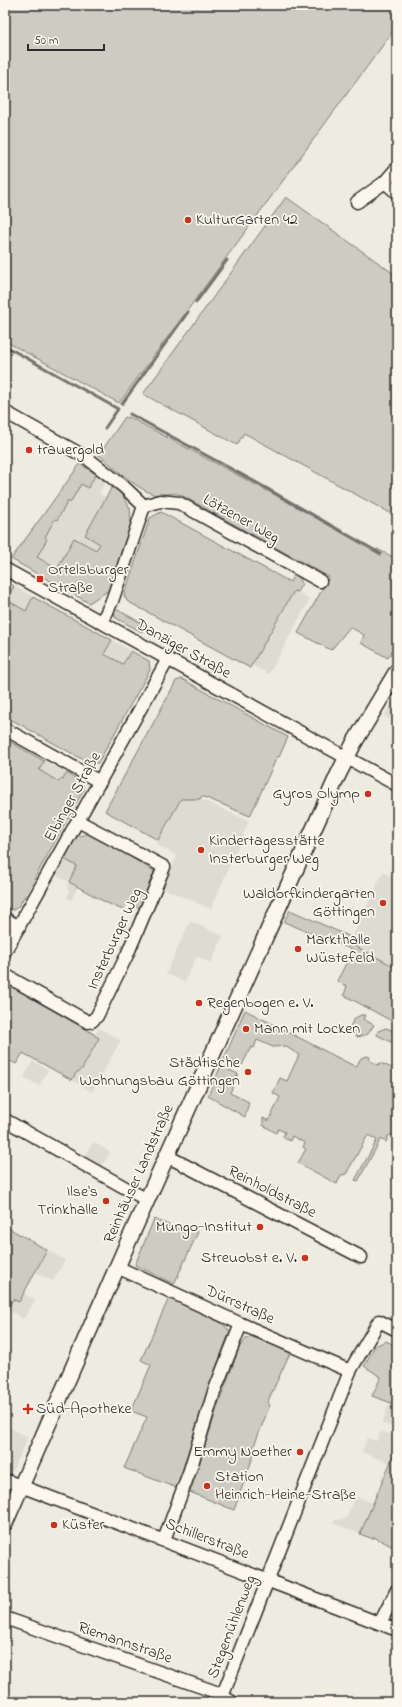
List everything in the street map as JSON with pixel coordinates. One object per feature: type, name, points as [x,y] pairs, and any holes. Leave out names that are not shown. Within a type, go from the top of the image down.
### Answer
[{"type":"main road","name":"Reinhäuser Landstraße","points":[[5,1523],[117,1267],[346,758],[397,671]]},
{"type":"street","points":[[357,202],[386,182],[397,168]]},
{"type":"street","points":[[386,182],[397,193]]},
{"type":"street","points":[[5,412],[87,458],[123,486],[144,506],[112,601],[102,622]]},
{"type":"street","name":"Lötzener Weg","points":[[144,506],[160,501],[179,503],[320,581]]},
{"type":"street","name":"Danziger Straße","points":[[5,569],[397,785]]},
{"type":"street","name":"Elbinger Straße","points":[[5,952],[168,659]]},
{"type":"street","points":[[5,729],[100,782]]},
{"type":"street","name":"Insterburger Weg","points":[[5,975],[88,1022],[92,1021],[97,1016],[127,955],[164,867],[78,821]]},
{"type":"street","points":[[5,919],[19,927]]},
{"type":"street","points":[[5,1120],[147,1200]]},
{"type":"street","name":"Reinholdstraße","points":[[167,1156],[361,1257]]},
{"type":"street","name":"Dürrstraße","points":[[117,1267],[241,1324],[350,1371]]},
{"type":"street","name":"Stegemühlenweg","points":[[225,1700],[267,1579],[350,1371],[379,1321],[397,1330]]},
{"type":"street","points":[[164,1540],[190,1470],[214,1392],[241,1324]]},
{"type":"street","name":"Schillerstraße","points":[[5,1480],[397,1630]]},
{"type":"street","points":[[380,1623],[397,1590]]},
{"type":"street","name":"Riemannstraße","points":[[5,1618],[225,1700]]},
{"type":"shaded area","points":[[5,5],[397,5],[397,26],[119,403],[5,341]]},
{"type":"shaded area","points":[[286,197],[397,276],[397,517],[244,433],[237,445],[143,394]]},
{"type":"shaded area","points":[[125,417],[129,417],[275,495],[375,551],[377,549],[397,559],[397,644],[388,658],[361,643],[364,635],[350,627],[331,650],[298,633],[329,577],[181,495],[156,495],[147,491],[99,455]]},
{"type":"shaded area","points":[[80,464],[96,474],[88,488],[81,484],[70,503],[68,501],[57,520],[55,519],[45,537],[47,539],[37,557],[57,569],[74,538],[96,550],[100,544],[85,535],[112,487],[121,493],[130,508],[131,523],[109,590],[89,603],[11,559]]},
{"type":"shaded area","points":[[96,474],[106,481],[99,493],[106,497],[85,535],[100,544],[96,550],[57,569],[37,557],[47,539],[44,537],[55,519],[57,520],[68,501],[70,502],[81,484],[88,488]]},
{"type":"shaded area","points":[[161,512],[290,582],[295,573],[299,575],[302,584],[297,592],[294,591],[250,668],[127,601],[124,595],[150,518]]},
{"type":"shaded area","points":[[5,581],[14,586],[7,600],[26,611],[33,597],[112,640],[104,654],[123,664],[131,651],[149,661],[150,670],[98,763],[91,764],[5,716]]},
{"type":"shaded area","points":[[14,586],[33,597],[26,611],[6,600]]},
{"type":"shaded area","points":[[294,590],[310,599],[269,674],[252,665]]},
{"type":"shaded area","points":[[118,610],[145,625],[142,632],[116,618],[114,613]]},
{"type":"shaded area","points":[[112,640],[131,651],[123,665],[104,654]]},
{"type":"shaded area","points":[[182,679],[288,737],[279,757],[277,757],[250,816],[202,796],[200,799],[181,799],[158,840],[105,811],[176,681]]},
{"type":"shaded area","points":[[397,695],[397,723],[384,716]]},
{"type":"shaded area","points":[[5,739],[44,761],[39,770],[59,782],[67,773],[82,782],[84,789],[26,894],[18,907],[13,910],[5,906]]},
{"type":"shaded area","points":[[44,761],[67,773],[60,782],[39,770]]},
{"type":"shaded area","name":"Kindertagesstätte Insterburger Weg","points":[[181,799],[200,799],[249,821],[211,909],[163,888],[177,856],[156,844]]},
{"type":"shaded area","points":[[90,833],[154,871],[141,909],[127,902],[123,910],[69,882],[77,866],[64,859],[76,837]]},
{"type":"shaded area","points":[[64,859],[78,866],[69,882],[55,875]]},
{"type":"shaded area","name":"Waldorfkindergarten Göttingen","points":[[383,872],[397,880],[397,968],[352,945],[355,939],[352,938]]},
{"type":"shaded area","points":[[69,882],[78,887],[71,900],[67,897],[69,892],[67,885]]},
{"type":"shaded area","points":[[290,910],[355,939],[353,945],[397,968],[397,1024],[344,995],[347,986],[337,981],[353,950],[284,922]]},
{"type":"shaded area","points":[[190,921],[223,936],[211,963],[197,956],[185,982],[166,974]]},
{"type":"shaded area","points":[[5,983],[99,1038],[82,1069],[76,1073],[72,1080],[23,1053],[16,1064],[5,1058]]},
{"type":"shaded area","points":[[245,1010],[356,1067],[361,1058],[367,1056],[370,1057],[369,1060],[378,1065],[380,1063],[397,1070],[397,1133],[388,1136],[386,1142],[381,1139],[358,1181],[355,1180],[377,1140],[368,1135],[346,1174],[341,1175],[337,1184],[298,1163],[306,1149],[303,1147],[305,1143],[292,1136],[290,1141],[283,1137],[285,1132],[278,1129],[276,1133],[263,1125],[263,1118],[269,1121],[280,1097],[273,1093],[280,1078],[287,1081],[299,1055],[285,1046],[273,1047],[257,1040],[254,1048],[251,1047],[242,1065],[233,1061],[229,1070],[238,1074],[230,1093],[249,1102],[245,1117],[208,1096]]},
{"type":"shaded area","points":[[365,1015],[363,1019],[374,1025],[368,1034],[358,1037],[347,1031],[355,1018]]},
{"type":"shaded area","points":[[99,1028],[121,1040],[92,1092],[72,1080],[76,1073],[82,1069],[99,1039],[94,1036]]},
{"type":"shaded area","points":[[386,1028],[397,1032],[397,1045],[377,1035],[378,1031]]},
{"type":"shaded area","points":[[33,1061],[48,1070],[39,1086],[24,1077]]},
{"type":"shaded area","points":[[93,1142],[110,1152],[102,1166],[85,1156]]},
{"type":"shaded area","points":[[154,1219],[184,1231],[187,1227],[198,1232],[174,1284],[135,1265]]},
{"type":"shaded area","points":[[5,1226],[47,1250],[19,1302],[13,1299],[5,1314]]},
{"type":"shaded area","points":[[47,1250],[65,1260],[53,1281],[35,1272]]},
{"type":"shaded area","points":[[23,1293],[35,1300],[24,1319],[7,1309],[13,1299],[19,1302]]},
{"type":"shaded area","points":[[169,1298],[220,1322],[229,1330],[208,1389],[177,1488],[124,1468],[147,1417],[131,1411],[151,1365],[141,1360]]},
{"type":"shaded area","points":[[252,1336],[290,1353],[267,1403],[270,1405],[251,1453],[254,1454],[234,1510],[190,1492],[219,1402],[240,1346],[246,1339]]},
{"type":"shaded area","points":[[386,1341],[397,1346],[397,1405],[372,1396],[381,1377],[364,1366],[375,1346]]},
{"type":"shaded area","points":[[390,1402],[397,1405],[395,1416],[397,1417],[397,1429],[382,1423]]},
{"type":"shaded area","points":[[5,1426],[28,1437],[13,1471],[5,1471]]},
{"type":"shaded area","points":[[381,1431],[397,1437],[397,1447],[390,1463],[362,1452],[367,1438],[377,1441]]},
{"type":"shaded area","points":[[397,1447],[397,1549],[374,1537],[373,1539],[360,1534]]},
{"type":"shaded area","points":[[355,1496],[373,1503],[360,1534],[333,1523],[335,1520],[346,1519]]},
{"type":"waterway","points":[[196,302],[227,260]]},
{"type":"waterway","points":[[122,404],[188,312]]},
{"type":"waterway","points":[[5,346],[118,409],[105,428]]},
{"type":"waterway","points":[[130,414],[259,484],[381,554]]},
{"type":"place","name":"KulturGarten 42","points":[[188,220]]},
{"type":"place","name":"trauergold","points":[[29,450]]},
{"type":"place","name":"Ortelsburger Straße","points":[[40,579]]},
{"type":"place","name":"Gyros Olymp","points":[[368,794]]},
{"type":"place","name":"Kindertagesstätte Insterburger Weg","points":[[201,850]]},
{"type":"place","name":"Waldorfkindergarten Göttingen","points":[[383,903]]},
{"type":"place","name":"Markthalle Wüstefeld","points":[[298,949]]},
{"type":"place","name":"Regenbogen e. V.","points":[[199,1003]]},
{"type":"place","name":"Mann mit Locken","points":[[246,1029]]},
{"type":"place","name":"Städtische Wohnungsbau Göttingen","points":[[248,1072]]},
{"type":"place","name":"Ilse's Trinkhalle","points":[[106,1201]]},
{"type":"place","name":"Mungo-Institut","points":[[260,1227]]},
{"type":"place","name":"Streuobst e. V.","points":[[305,1258]]},
{"type":"place","name":"Süd-Apotheke","points":[[28,1409]]},
{"type":"place","name":"Emmy Noether","points":[[300,1452]]},
{"type":"place","name":"Station Heinrich-Heine-Straße","points":[[207,1486]]},
{"type":"place","name":"Küster","points":[[54,1525]]}]
